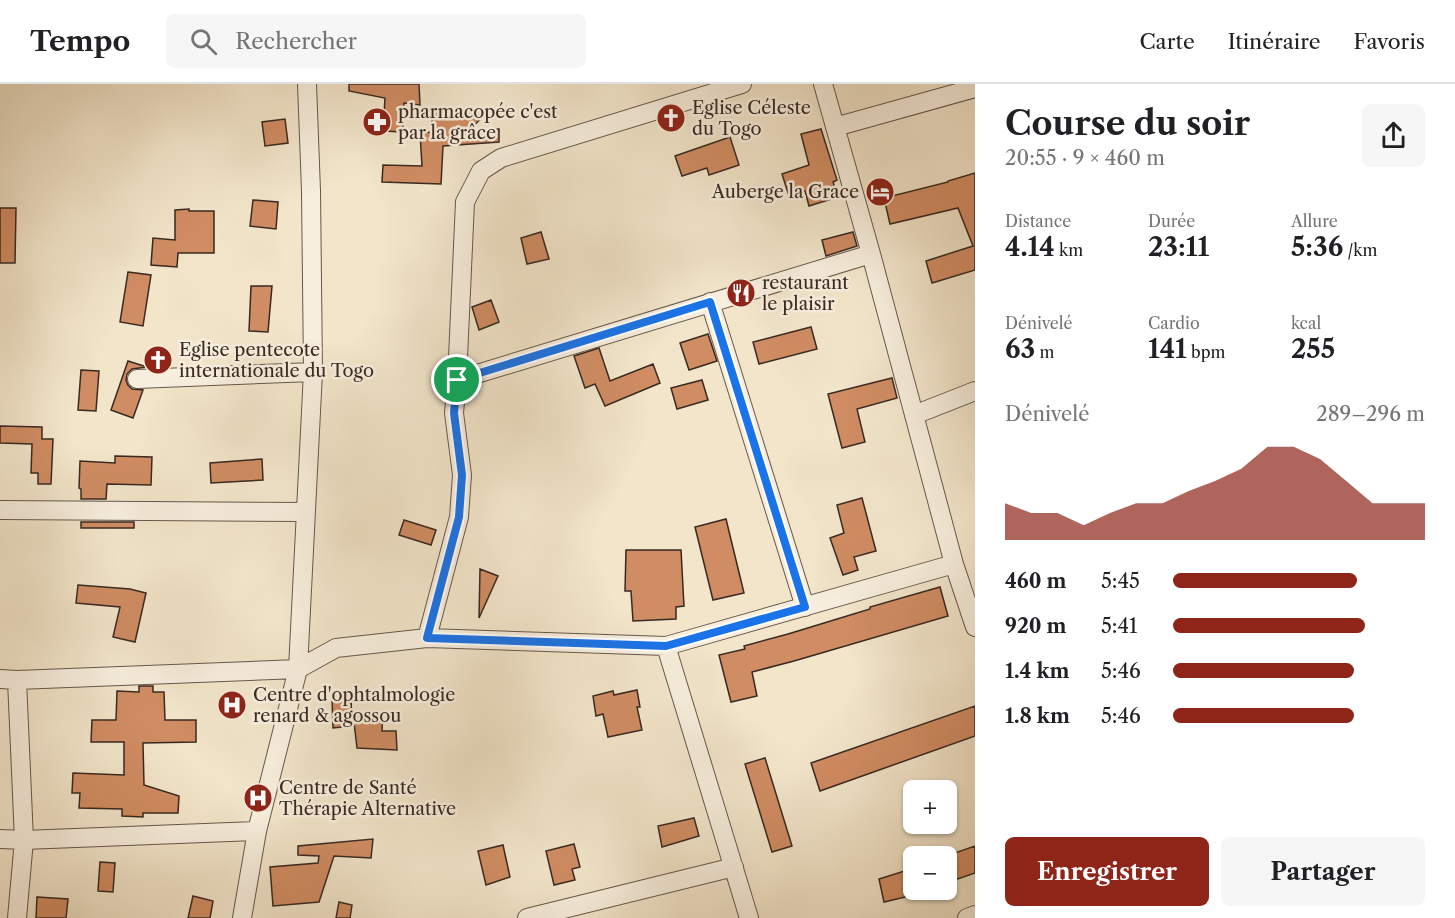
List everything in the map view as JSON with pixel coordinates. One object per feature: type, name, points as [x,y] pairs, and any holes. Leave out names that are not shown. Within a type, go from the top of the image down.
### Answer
[{"type":"street","points":[[242,918],[257,831],[298,669],[313,372],[307,84]]},
{"type":"street","points":[[427,638],[459,517],[462,475],[454,413],[465,202],[481,171],[501,159],[689,92],[742,84]]},
{"type":"street","points":[[823,84],[872,254],[954,564],[975,627]]},
{"type":"street","points":[[835,127],[975,88]]},
{"type":"street","points":[[457,380],[872,254]]},
{"type":"street","points":[[710,302],[805,607]]},
{"type":"street","points":[[137,379],[313,372]]},
{"type":"street","points":[[914,415],[975,391]]},
{"type":"street","points":[[0,510],[306,512]]},
{"type":"street","points":[[17,918],[24,840],[8,679],[298,669],[336,648],[427,638],[666,646],[954,564]]},
{"type":"street","points":[[666,646],[749,918]]},
{"type":"street","points":[[0,839],[257,831]]},
{"type":"street","points":[[527,918],[734,867]]},
{"type":"street","points":[[967,918],[975,915]]},
{"type":"building","points":[[349,84],[419,84],[420,105],[404,103],[403,132],[383,131],[385,98],[349,91]]},
{"type":"building","points":[[491,109],[468,131],[499,129],[499,142],[443,146],[441,184],[382,182],[383,165],[422,166],[420,133],[432,132],[432,110]]},
{"type":"building","points":[[285,119],[288,143],[265,146],[262,122]]},
{"type":"building","points":[[821,129],[837,180],[833,182],[838,197],[809,206],[805,191],[789,196],[782,174],[809,165],[801,134]]},
{"type":"building","points":[[730,137],[739,165],[709,175],[707,168],[682,176],[675,156]]},
{"type":"building","points":[[975,173],[975,270],[932,283],[926,261],[973,246],[958,208],[890,224],[884,198]]},
{"type":"building","points":[[253,200],[278,202],[276,229],[250,226]]},
{"type":"building","points":[[0,208],[16,208],[15,263],[0,263]]},
{"type":"building","points":[[189,209],[189,211],[214,211],[214,253],[178,253],[177,267],[151,265],[153,238],[175,240],[175,210]]},
{"type":"building","points":[[541,232],[549,259],[527,264],[521,238]]},
{"type":"building","points":[[853,232],[857,246],[826,256],[822,240]]},
{"type":"building","points":[[128,272],[151,275],[143,326],[120,322]]},
{"type":"building","points":[[251,286],[272,286],[268,332],[249,331]]},
{"type":"building","points":[[491,300],[499,322],[479,330],[472,307]]},
{"type":"building","points":[[811,327],[817,349],[759,364],[753,342]]},
{"type":"building","points":[[708,334],[717,361],[689,370],[680,343]]},
{"type":"building","points":[[599,348],[610,381],[653,364],[660,383],[605,406],[595,384],[585,388],[574,356]]},
{"type":"building","points":[[128,361],[147,367],[132,369],[127,374],[126,380],[132,389],[143,390],[133,418],[111,410]]},
{"type":"building","points":[[81,370],[99,371],[96,411],[78,410]]},
{"type":"building","points":[[892,378],[897,398],[857,409],[865,442],[842,448],[828,394]]},
{"type":"building","points":[[702,380],[708,400],[677,409],[671,388]]},
{"type":"building","points":[[0,426],[42,427],[42,439],[53,439],[51,484],[38,484],[38,473],[31,473],[32,444],[0,443]]},
{"type":"building","points":[[115,456],[152,457],[151,485],[107,484],[106,499],[81,499],[80,461],[115,463]]},
{"type":"building","points":[[262,459],[263,480],[211,483],[210,463]]},
{"type":"building","points":[[862,498],[876,551],[854,557],[858,570],[843,575],[830,538],[844,533],[837,505]]},
{"type":"building","points":[[726,519],[744,593],[713,600],[695,527]]},
{"type":"building","points":[[404,520],[436,530],[431,545],[399,535]]},
{"type":"building","points":[[81,522],[134,522],[134,528],[81,528]]},
{"type":"building","points":[[626,550],[681,550],[684,606],[676,607],[676,619],[633,621],[631,591],[625,591]]},
{"type":"building","points":[[480,569],[498,576],[479,618]]},
{"type":"building","points":[[78,585],[130,589],[146,593],[135,642],[113,637],[120,607],[76,603]]},
{"type":"building","points":[[940,587],[948,616],[752,672],[757,696],[731,702],[719,655],[745,649],[744,646]]},
{"type":"building","points":[[139,686],[153,686],[153,692],[164,692],[165,720],[196,720],[196,742],[143,743],[144,785],[179,796],[178,813],[143,813],[143,817],[122,816],[122,809],[79,808],[80,793],[72,793],[73,773],[124,775],[124,742],[91,742],[92,720],[116,720],[117,691],[139,692]]},
{"type":"building","points":[[637,690],[640,707],[637,707],[642,730],[608,737],[603,714],[596,716],[593,696],[613,691],[614,695]]},
{"type":"building","points":[[351,698],[352,726],[333,728],[332,699]]},
{"type":"building","points":[[975,706],[975,736],[820,791],[811,763]]},
{"type":"building","points":[[383,713],[382,731],[396,731],[397,750],[357,748],[353,714]]},
{"type":"building","points":[[765,758],[792,846],[772,852],[745,764]]},
{"type":"building","points":[[694,818],[699,836],[662,847],[658,826]]},
{"type":"building","points":[[373,839],[371,858],[334,856],[319,902],[273,906],[270,867],[318,863],[319,856],[298,855],[298,846]]},
{"type":"building","points":[[574,844],[580,867],[572,869],[575,880],[554,885],[546,851]]},
{"type":"building","points":[[503,845],[510,877],[486,885],[478,851]]},
{"type":"building","points":[[975,846],[975,873],[957,879],[957,852]]},
{"type":"building","points":[[100,862],[115,863],[113,892],[98,891]]},
{"type":"building","points":[[903,871],[903,898],[884,902],[879,879]]},
{"type":"building","points":[[193,896],[213,901],[210,918],[188,918]]},
{"type":"building","points":[[37,897],[68,899],[66,918],[36,918]]},
{"type":"building","points":[[339,902],[352,905],[350,918],[336,918]]},
{"type":"place","name":"Eglise Céleste du Togo","points":[[671,118]]},
{"type":"place","name":"pharmacopée c'est par la grâce","points":[[377,122]]},
{"type":"place","name":"Auberge la Grace","points":[[880,192]]},
{"type":"place","name":"restaurant le plaisir","points":[[741,293]]},
{"type":"place","name":"Eglise pentecote internationale du Togo","points":[[158,360]]},
{"type":"place","name":"Centre d'ophtalmologie renard & agossou","points":[[232,705]]},
{"type":"place","name":"Centre de Santé Thérapie Alternative","points":[[258,798]]},
{"type":"route","points":[[710,302],[805,607],[666,646],[427,638],[459,517],[462,475],[454,413],[457,380],[710,302]]}]
